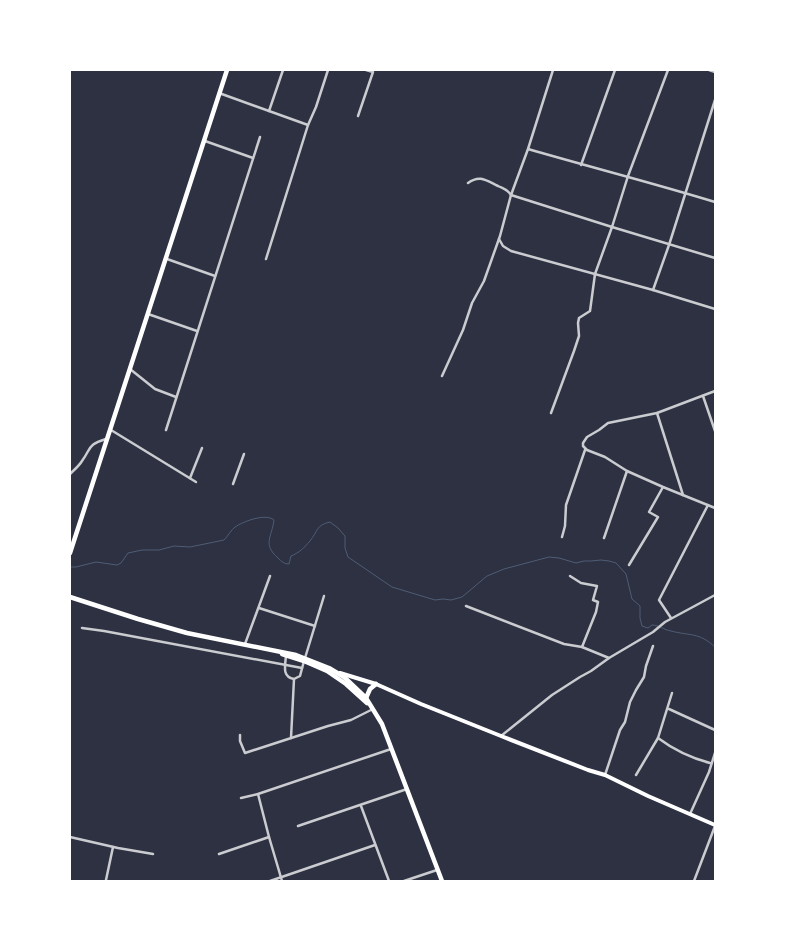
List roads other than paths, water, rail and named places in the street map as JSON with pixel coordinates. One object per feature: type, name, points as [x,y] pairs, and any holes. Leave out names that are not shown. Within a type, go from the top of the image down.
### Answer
[{"type":"highway","points":[[70,553],[227,70]]},
{"type":"highway","points":[[70,597],[173,629],[282,652],[335,672],[350,682],[366,698],[382,724],[442,881]]},
{"type":"highway","points":[[277,652],[305,660],[321,668],[340,679],[372,707]]},
{"type":"highway","points":[[366,698],[370,689],[376,684]]},
{"type":"main road","points":[[335,672],[376,684],[501,736],[605,775],[715,825]]},
{"type":"street","points":[[269,111],[283,70]]},
{"type":"street","points":[[266,259],[308,125],[328,70]]},
{"type":"street","points":[[358,116],[373,72],[366,70]]},
{"type":"street","points":[[442,376],[463,330],[472,303],[484,281],[553,70]]},
{"type":"street","points":[[581,165],[614,70]]},
{"type":"street","points":[[551,413],[579,336],[579,318],[590,311],[595,274],[628,176],[668,70]]},
{"type":"street","points":[[709,70],[715,72]]},
{"type":"street","points":[[219,93],[308,125]]},
{"type":"street","points":[[653,290],[715,100]]},
{"type":"street","points":[[166,430],[260,136]]},
{"type":"street","points":[[204,140],[253,158]]},
{"type":"street","points":[[528,148],[581,165],[628,176],[715,202]]},
{"type":"street","points":[[468,183],[479,178],[488,180],[507,189],[511,195],[715,258]]},
{"type":"street","points":[[499,239],[511,251],[715,309]]},
{"type":"street","points":[[165,258],[215,276]]},
{"type":"street","points":[[147,314],[197,331]]},
{"type":"street","points":[[129,368],[155,389],[176,397]]},
{"type":"street","points":[[715,391],[657,414],[608,423],[583,441],[583,446],[587,450],[605,457],[627,471],[715,508]]},
{"type":"street","points":[[703,396],[715,431]]},
{"type":"street","points":[[657,414],[683,495]]},
{"type":"street","points":[[109,429],[196,482]]},
{"type":"street","points":[[70,474],[81,463],[88,449],[93,444],[106,439]]},
{"type":"street","points":[[190,478],[202,448]]},
{"type":"street","points":[[562,537],[565,526],[566,505],[584,450]]},
{"type":"street","points":[[233,484],[244,454]]},
{"type":"street","points":[[604,538],[627,471]]},
{"type":"street","points":[[628,565],[658,517],[649,512],[663,487]]},
{"type":"street","points":[[671,618],[659,600],[708,505]]},
{"type":"street","points":[[244,645],[270,576]]},
{"type":"street","points":[[570,576],[581,583],[597,586],[593,600],[598,602],[596,612],[582,647]]},
{"type":"street","points":[[286,656],[285,672],[287,676],[290,679],[294,679],[300,676],[324,596]]},
{"type":"street","points":[[501,736],[552,696],[609,658],[653,632],[671,618],[715,596]]},
{"type":"street","points":[[466,606],[564,644],[582,647],[609,658]]},
{"type":"street","points":[[259,608],[315,626]]},
{"type":"street","points":[[82,628],[104,630],[302,668]]},
{"type":"street","points":[[605,775],[630,702],[644,677],[654,646]]},
{"type":"street","points":[[291,738],[294,679]]},
{"type":"street","points":[[636,775],[658,738],[672,693]]},
{"type":"street","points":[[240,734],[240,742],[245,753],[351,720],[372,707]]},
{"type":"street","points":[[668,709],[715,730]]},
{"type":"street","points":[[658,738],[680,753],[711,764]]},
{"type":"street","points":[[241,798],[258,794],[392,748]]},
{"type":"street","points":[[690,814],[715,753]]},
{"type":"street","points":[[298,826],[407,789]]},
{"type":"street","points":[[258,794],[282,879]]},
{"type":"street","points":[[360,806],[388,881]]},
{"type":"street","points":[[694,881],[715,825]]},
{"type":"street","points":[[70,837],[153,854]]},
{"type":"street","points":[[219,854],[269,837]]},
{"type":"street","points":[[270,881],[282,879],[375,845]]},
{"type":"street","points":[[106,880],[113,847]]},
{"type":"street","points":[[404,881],[438,870]]},
{"type":"waterway","points":[[70,567],[96,562],[117,565],[121,563],[128,553],[142,550],[159,550],[174,546],[190,547],[224,540],[239,525],[249,520],[266,517],[274,520],[269,540],[270,549],[282,562],[289,564],[291,556],[299,552],[320,527],[330,522],[345,536],[345,548],[348,557],[392,587],[435,600],[451,600],[462,597],[487,576],[504,569],[549,557],[576,563],[601,560],[616,563],[626,574],[632,599],[640,606],[642,626],[648,628],[655,625],[668,630],[694,635],[715,647]]}]
